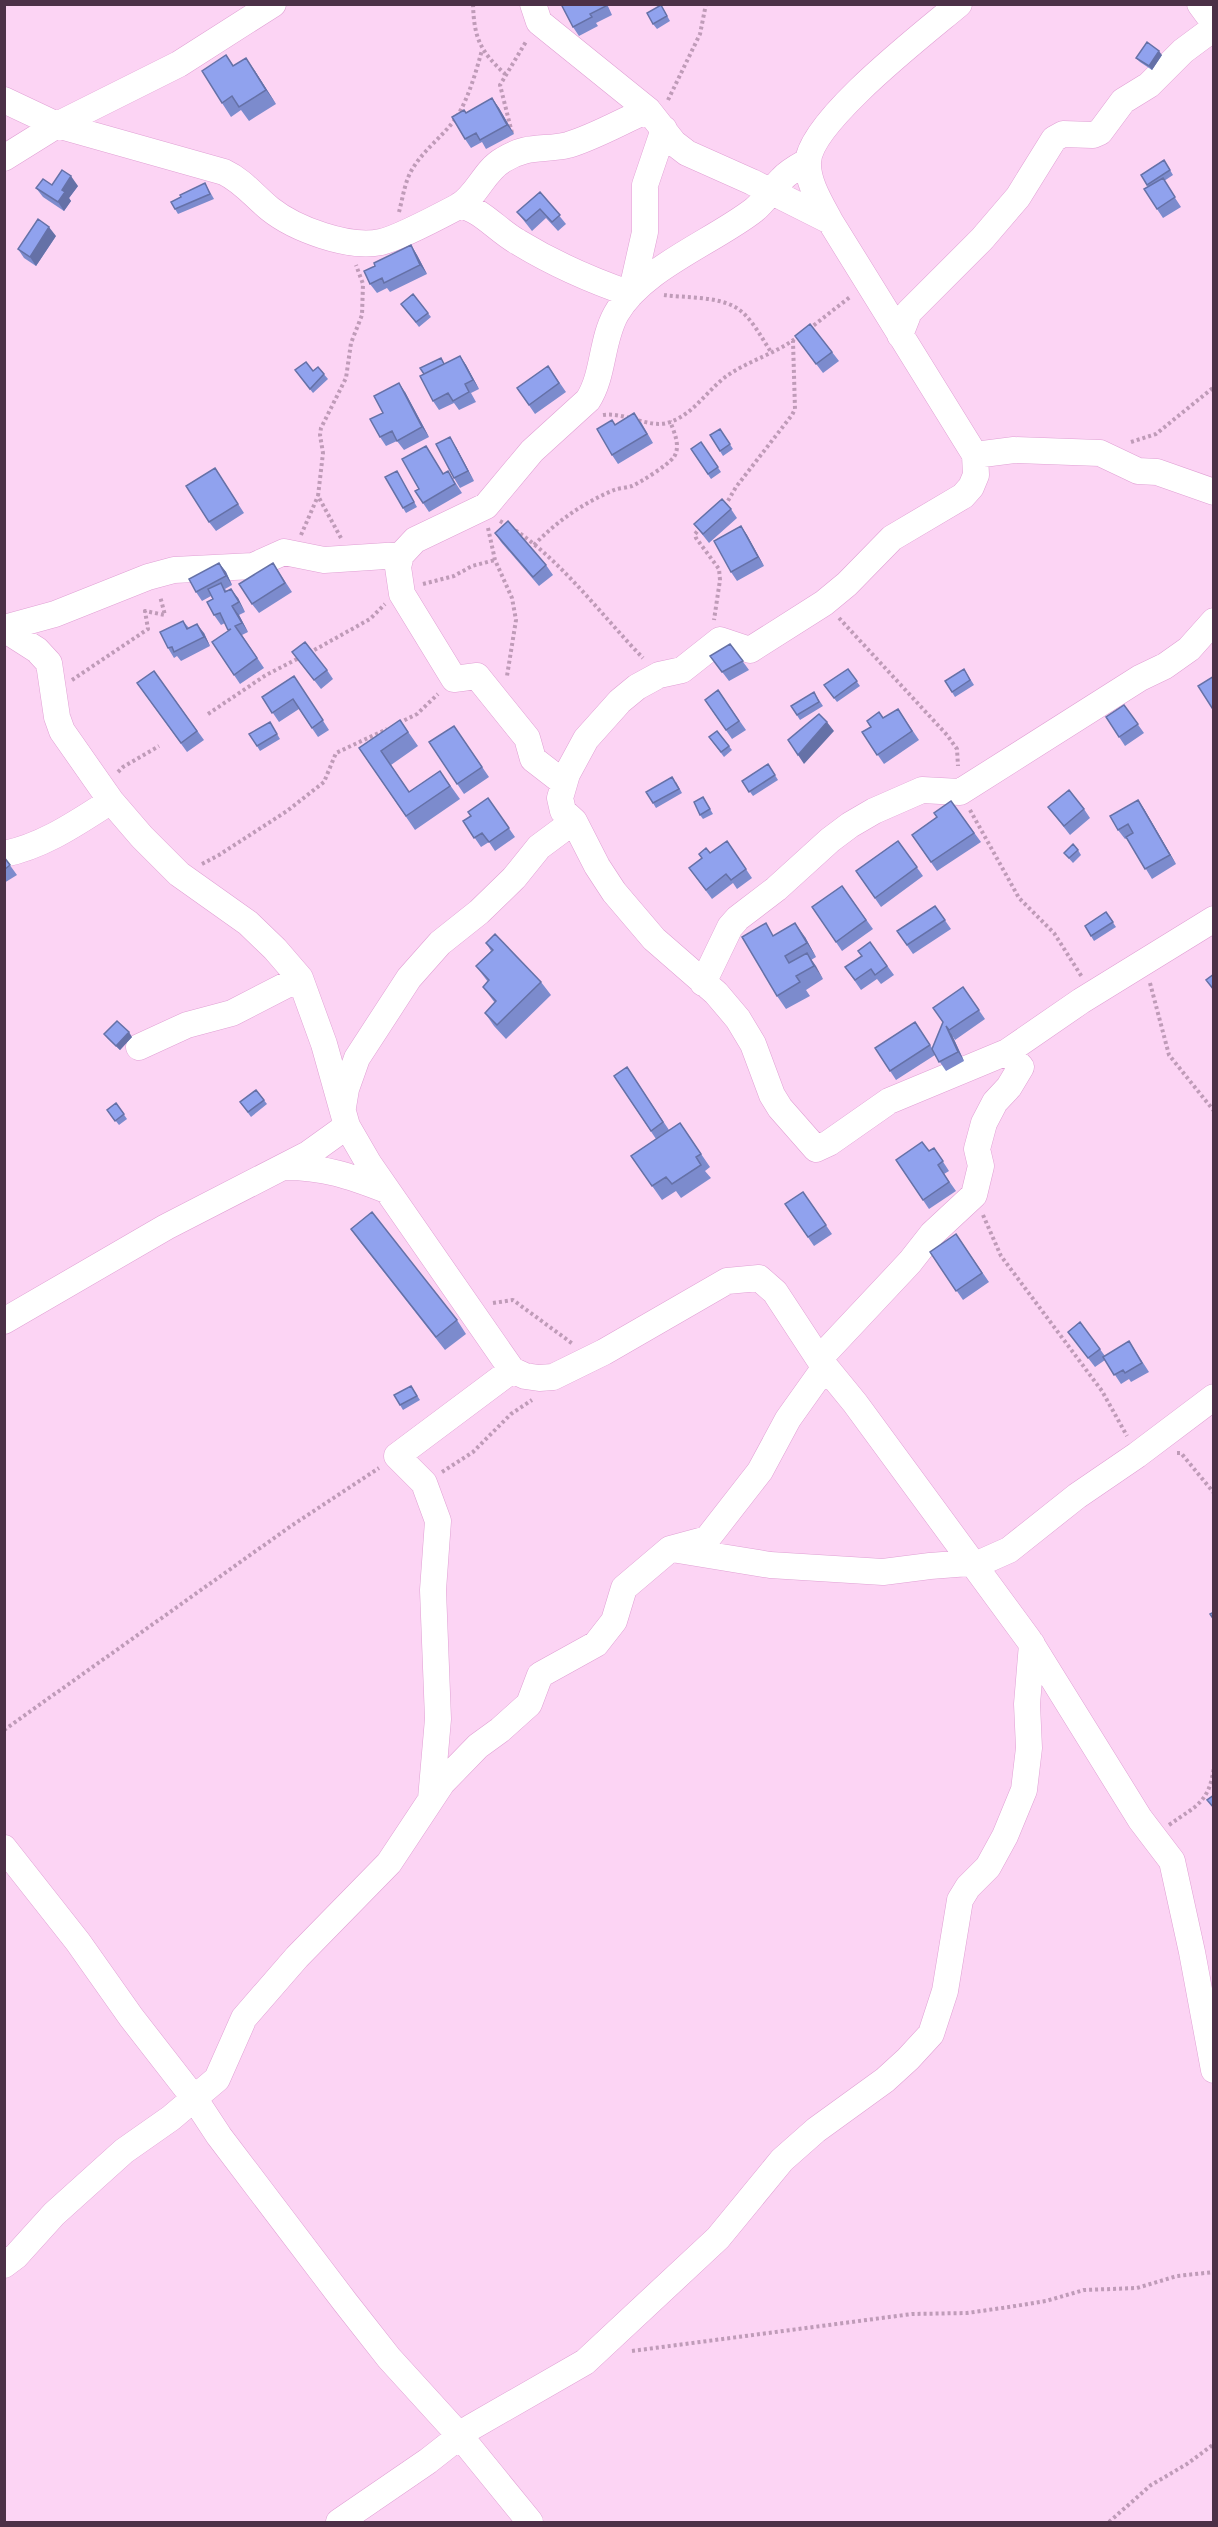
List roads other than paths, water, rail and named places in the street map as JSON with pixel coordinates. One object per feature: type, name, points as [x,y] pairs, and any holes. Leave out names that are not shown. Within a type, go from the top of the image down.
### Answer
[{"type":"street","points":[[4,158],[57,125],[179,64],[220,40],[273,4]]},
{"type":"street","points":[[959,4],[897,56],[831,120],[815,141],[808,161],[810,178],[831,221],[975,455],[976,475],[972,487],[963,496],[892,538],[847,584],[825,602],[750,650],[720,639],[682,670],[659,675],[637,687],[620,701],[586,739],[564,783],[560,798],[563,812],[574,821],[597,866],[614,892],[654,939],[716,993],[738,1019],[753,1044],[772,1095],[780,1108],[816,1149],[829,1143],[889,1101],[1007,1052],[1085,999],[1214,919]]},
{"type":"street","points":[[1200,4],[1214,23]]},
{"type":"street","points":[[536,13],[648,110],[674,143],[687,153],[831,221]]},
{"type":"street","points":[[900,335],[909,312],[981,239],[1018,197],[1054,140],[1063,134],[1093,135],[1100,132],[1123,101],[1149,85],[1183,51],[1214,28]]},
{"type":"street","points":[[4,100],[57,125],[224,172],[244,184],[271,210],[300,226],[343,240],[363,243],[380,242],[392,238],[460,205],[475,192],[494,166],[512,155],[538,147],[570,144],[648,110]]},
{"type":"street","points":[[630,294],[645,232],[645,185],[664,129]]},
{"type":"street","points":[[564,783],[533,759],[528,738],[477,676],[454,679],[402,594],[398,575],[401,555],[415,540],[485,511],[532,451],[588,400],[595,390],[609,329],[617,312],[630,294],[660,269],[704,244],[753,211],[783,177],[808,161]]},
{"type":"street","points":[[460,205],[478,213],[515,241],[554,263],[590,280],[630,294]]},
{"type":"street","points":[[975,455],[1014,450],[1100,453],[1138,471],[1157,472],[1214,492]]},
{"type":"street","points":[[4,628],[55,614],[155,575],[174,570],[253,566],[284,552],[324,560],[401,555]]},
{"type":"street","points":[[703,983],[730,927],[830,840],[874,811],[922,790],[960,792],[1140,678],[1165,666],[1188,649],[1214,621]]},
{"type":"street","points":[[4,628],[37,651],[49,663],[57,717],[68,743],[161,859],[248,923],[300,978],[324,1044],[345,1118],[386,1190],[512,1370],[525,1376],[553,1377],[604,1352],[727,1281],[759,1278],[775,1292],[822,1363],[855,1403],[1032,1644],[1152,1836],[1172,1861],[1204,1972],[1214,2070]]},
{"type":"street","points":[[4,854],[22,850],[57,835],[109,797]]},
{"type":"street","points":[[4,1322],[166,1227],[308,1154],[345,1118],[346,1089],[357,1058],[409,978],[440,943],[479,912],[514,878],[539,847],[574,821]]},
{"type":"street","points":[[139,1047],[187,1025],[232,1013],[300,978]]},
{"type":"street","points":[[4,2265],[16,2256],[54,2214],[123,2151],[171,2118],[217,2079],[244,2018],[297,1957],[389,1863],[442,1783],[478,1746],[529,1704],[540,1675],[596,1644],[614,1621],[624,1588],[670,1549],[707,1539],[760,1471],[822,1363],[932,1234],[974,1195],[981,1166],[977,1149],[984,1124],[995,1102],[1009,1087],[1021,1067],[1007,1052]]},
{"type":"street","points":[[281,1167],[326,1169],[386,1190]]},
{"type":"street","points":[[430,1803],[438,1719],[434,1590],[438,1521],[424,1483],[397,1456],[512,1370]]},
{"type":"street","points":[[670,1549],[770,1565],[883,1572],[930,1566],[973,1564],[993,1559],[1009,1550],[1077,1497],[1214,1397]]},
{"type":"street","points":[[339,2523],[429,2461],[470,2428],[585,2362],[718,2238],[782,2160],[816,2130],[885,2080],[931,2034],[945,1991],[960,1900],[968,1887],[988,1867],[1005,1836],[1024,1790],[1029,1748],[1027,1704],[1032,1644]]},
{"type":"street","points":[[4,1848],[345,2302],[389,2358],[460,2436],[531,2523]]}]
